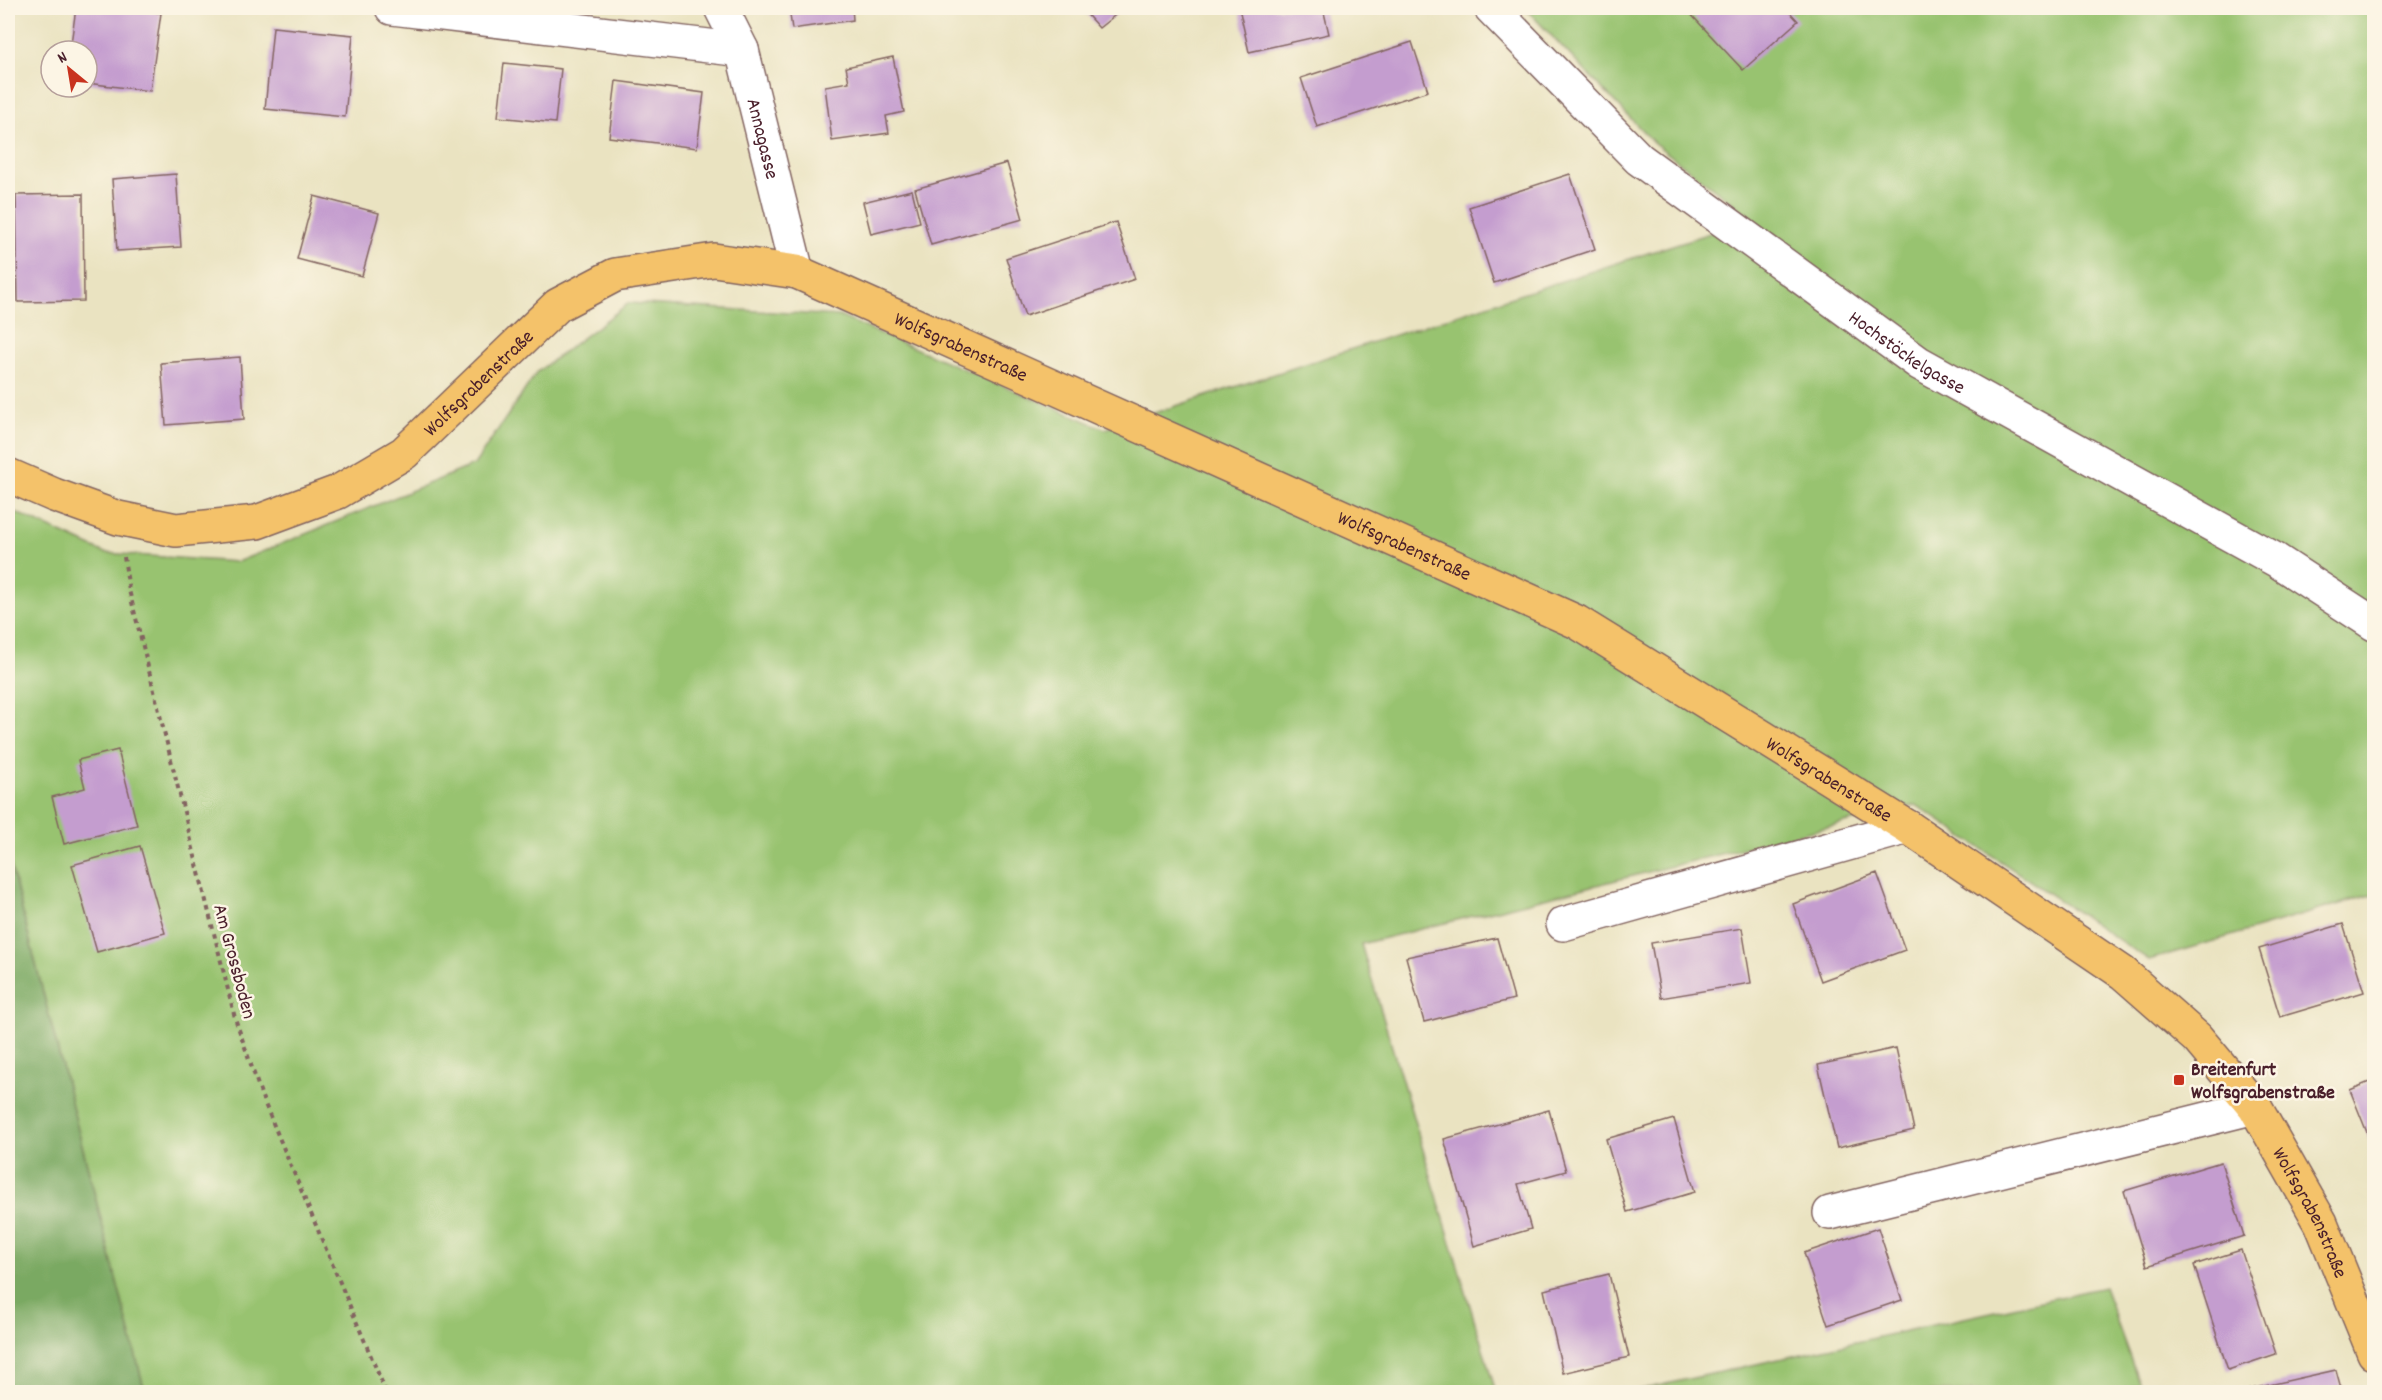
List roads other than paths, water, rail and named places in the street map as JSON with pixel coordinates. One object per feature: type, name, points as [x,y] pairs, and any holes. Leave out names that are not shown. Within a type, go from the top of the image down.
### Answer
[{"type":"main road","name":"Wolfsgrabenstraße","points":[[8,475],[118,518],[176,530],[257,522],[338,492],[404,453],[558,305],[615,275],[714,260],[797,272],[1577,622],[1908,827],[2123,973],[2197,1038],[2255,1107],[2321,1223],[2374,1353]]},
{"type":"street","points":[[392,8],[742,51]]},
{"type":"street","name":"Annagasse","points":[[721,8],[742,51],[797,272]]},
{"type":"street","name":"Hochstöckelgasse","points":[[1491,8],[1639,159],[1919,363],[2276,560],[2374,624]]},
{"type":"street","name":"Wolfsgrabenstraße","points":[[1563,924],[1908,827]]},
{"type":"street","points":[[1830,1213],[2255,1107]]},
{"type":"place","name":"Breitenfurt Wolfsgrabenstraße","points":[[2179,1080]]}]
